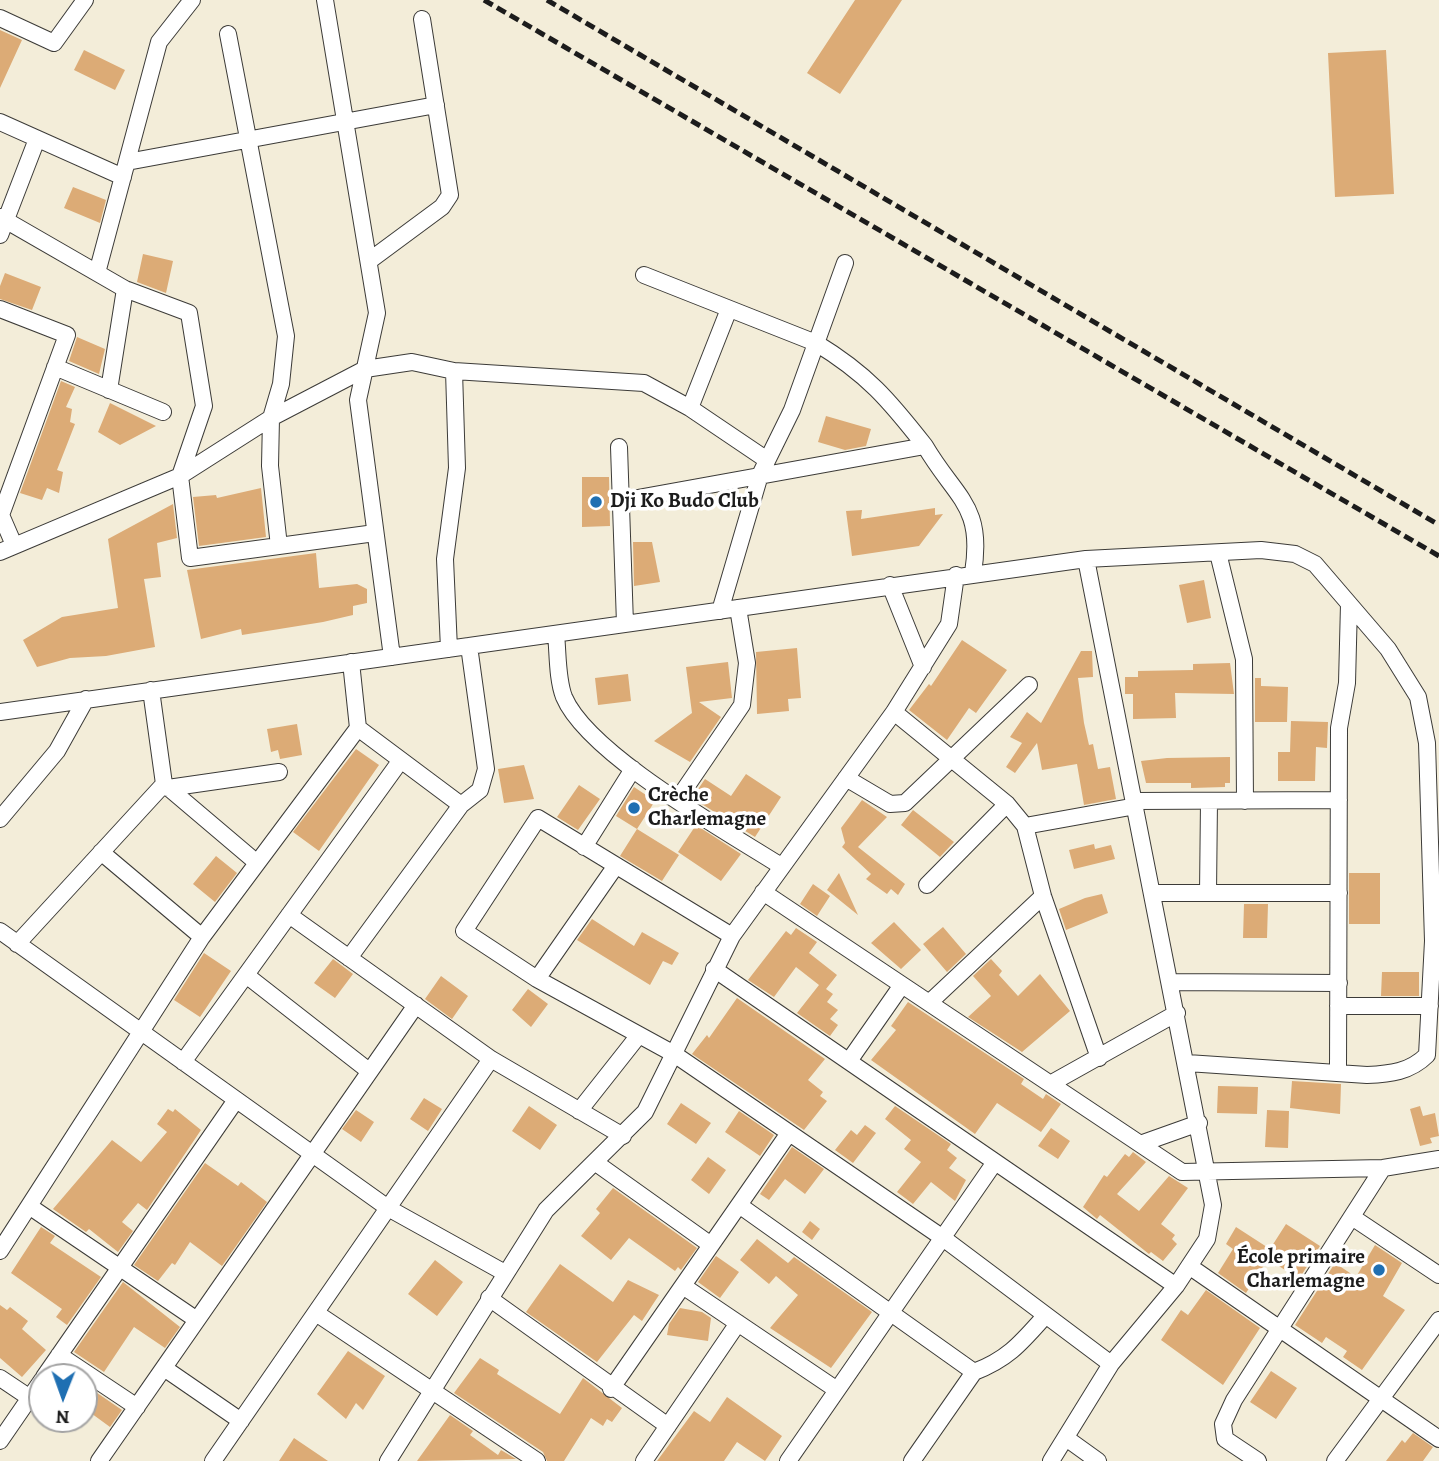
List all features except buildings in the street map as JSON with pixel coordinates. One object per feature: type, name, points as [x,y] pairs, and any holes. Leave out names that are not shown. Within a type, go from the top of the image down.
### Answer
[{"type":"street","points":[[0,18],[54,43],[85,0]]},
{"type":"street","points":[[97,273],[159,42],[192,0]]},
{"type":"street","points":[[325,0],[377,313],[358,400],[392,657]]},
{"type":"street","points":[[369,261],[442,207],[450,195],[422,19]]},
{"type":"street","points":[[228,34],[286,336],[281,384],[271,418],[270,466],[279,546]]},
{"type":"street","points":[[0,122],[37,139],[125,170],[248,140],[436,105]]},
{"type":"street","points":[[0,235],[3,218],[37,139]]},
{"type":"street","points":[[3,218],[125,289],[189,313],[204,406],[180,476],[190,558],[375,533]]},
{"type":"street","points":[[720,611],[764,468],[792,410],[845,263]]},
{"type":"street","points":[[388,1461],[434,1392],[489,1298],[546,1210],[596,1163],[650,1103],[732,936],[894,712],[949,624],[977,531],[972,517],[925,446],[866,376],[816,343],[644,275]]},
{"type":"street","points":[[109,390],[125,289]]},
{"type":"street","points":[[0,309],[66,335],[1,515],[7,549],[180,476],[271,418],[365,369],[412,362],[454,371],[644,383],[690,408],[764,468]]},
{"type":"street","points":[[690,408],[729,309]]},
{"type":"street","points":[[55,367],[163,412]]},
{"type":"street","points":[[449,649],[445,559],[457,468],[454,371]]},
{"type":"street","points":[[621,500],[764,468],[925,446]]},
{"type":"street","points":[[619,447],[625,624]]},
{"type":"street","points":[[0,712],[1086,559],[1261,550],[1295,554],[1315,564],[1388,649],[1418,697],[1425,721],[1437,944],[1427,1055],[1418,1065],[1394,1073],[1367,1075],[1187,1063]]},
{"type":"street","points":[[1218,553],[1244,659],[1245,801]]},
{"type":"street","points":[[1051,1461],[1111,1364],[1176,1286],[1207,1239],[1213,1205],[1209,1172],[1086,559]]},
{"type":"street","points":[[890,585],[923,667]]},
{"type":"street","points":[[1338,1071],[1339,728],[1347,683],[1349,604]]},
{"type":"street","points":[[678,799],[742,705],[747,663],[738,608]]},
{"type":"street","points":[[556,634],[563,694],[573,715],[592,735],[633,769],[781,866]]},
{"type":"street","points":[[349,958],[461,805],[480,790],[486,769],[469,646]]},
{"type":"street","points":[[0,1251],[202,937],[358,728],[351,662]]},
{"type":"street","points":[[846,778],[881,799],[899,806],[916,796],[1029,685]]},
{"type":"street","points":[[151,690],[166,786],[256,862]]},
{"type":"street","points":[[0,819],[57,751],[86,699]]},
{"type":"street","points":[[894,712],[1007,804],[1025,826],[1043,896],[1099,1058]]},
{"type":"street","points":[[358,728],[461,805]]},
{"type":"street","points":[[183,1062],[401,760]]},
{"type":"street","points":[[584,847],[633,769]]},
{"type":"street","points":[[17,944],[166,786],[279,772]]},
{"type":"street","points":[[1025,826],[1135,804],[1339,800]]},
{"type":"street","points":[[1208,893],[1209,801]]},
{"type":"street","points":[[928,885],[1007,804]]},
{"type":"street","points":[[732,936],[538,818],[464,932],[537,979],[674,1054],[943,1238],[1111,1364]]},
{"type":"street","points":[[101,852],[202,937]]},
{"type":"street","points":[[537,979],[615,867]]},
{"type":"street","points":[[763,892],[1182,1172],[1384,1168],[1439,1158]]},
{"type":"street","points":[[1153,893],[1339,893]]},
{"type":"street","points":[[929,1003],[1043,896]]},
{"type":"street","points":[[289,915],[491,1059],[622,1136]]},
{"type":"street","points":[[0,931],[388,1208],[505,1273]]},
{"type":"street","points":[[714,969],[1176,1286]]},
{"type":"street","points":[[246,975],[369,1071]]},
{"type":"street","points":[[1171,982],[1339,983]]},
{"type":"street","points":[[849,1061],[902,985]]},
{"type":"street","points":[[99,1461],[416,1005]]},
{"type":"street","points":[[1338,1006],[1430,1006]]},
{"type":"street","points":[[1050,1084],[1177,1013]]},
{"type":"street","points":[[579,1111],[639,1035]]},
{"type":"street","points":[[217,1460],[241,1421],[491,1059]]},
{"type":"street","points":[[53,1363],[236,1100]]},
{"type":"street","points":[[1140,1144],[1199,1123]]},
{"type":"street","points":[[611,1388],[789,1133]]},
{"type":"street","points":[[788,1461],[995,1162]]},
{"type":"street","points":[[596,1163],[711,1245]]},
{"type":"street","points":[[1258,1461],[1225,1439],[1223,1424],[1234,1400],[1384,1168]]},
{"type":"street","points":[[739,1205],[974,1372]]},
{"type":"street","points":[[29,1206],[197,1320]]},
{"type":"street","points":[[1352,1217],[1439,1275]]},
{"type":"street","points":[[1189,1266],[1439,1439]]},
{"type":"street","points":[[683,1286],[837,1390]]},
{"type":"street","points":[[489,1298],[611,1388],[668,1426]]},
{"type":"street","points":[[316,1313],[537,1461]]},
{"type":"street","points":[[912,1461],[974,1372],[1000,1362],[1014,1351],[1045,1317]]},
{"type":"street","points":[[1335,1461],[1439,1320]]},
{"type":"street","points":[[644,1461],[738,1323]]},
{"type":"street","points":[[59,1355],[137,1407]]},
{"type":"street","points":[[164,1368],[241,1421]]},
{"type":"street","points":[[0,1378],[28,1397]]},
{"type":"street","points":[[0,1440],[28,1401]]},
{"type":"street","points":[[1066,1438],[1098,1461]]},
{"type":"railway","points":[[484,0],[1439,556]]},
{"type":"railway","points":[[547,0],[1439,525]]},
{"type":"place","name":"Dji Ko Budo Club","points":[[596,502]]},
{"type":"place","name":"Crèche Charlemagne","points":[[634,808]]},
{"type":"place","name":"École primaire Charlemagne","points":[[1379,1270]]}]
